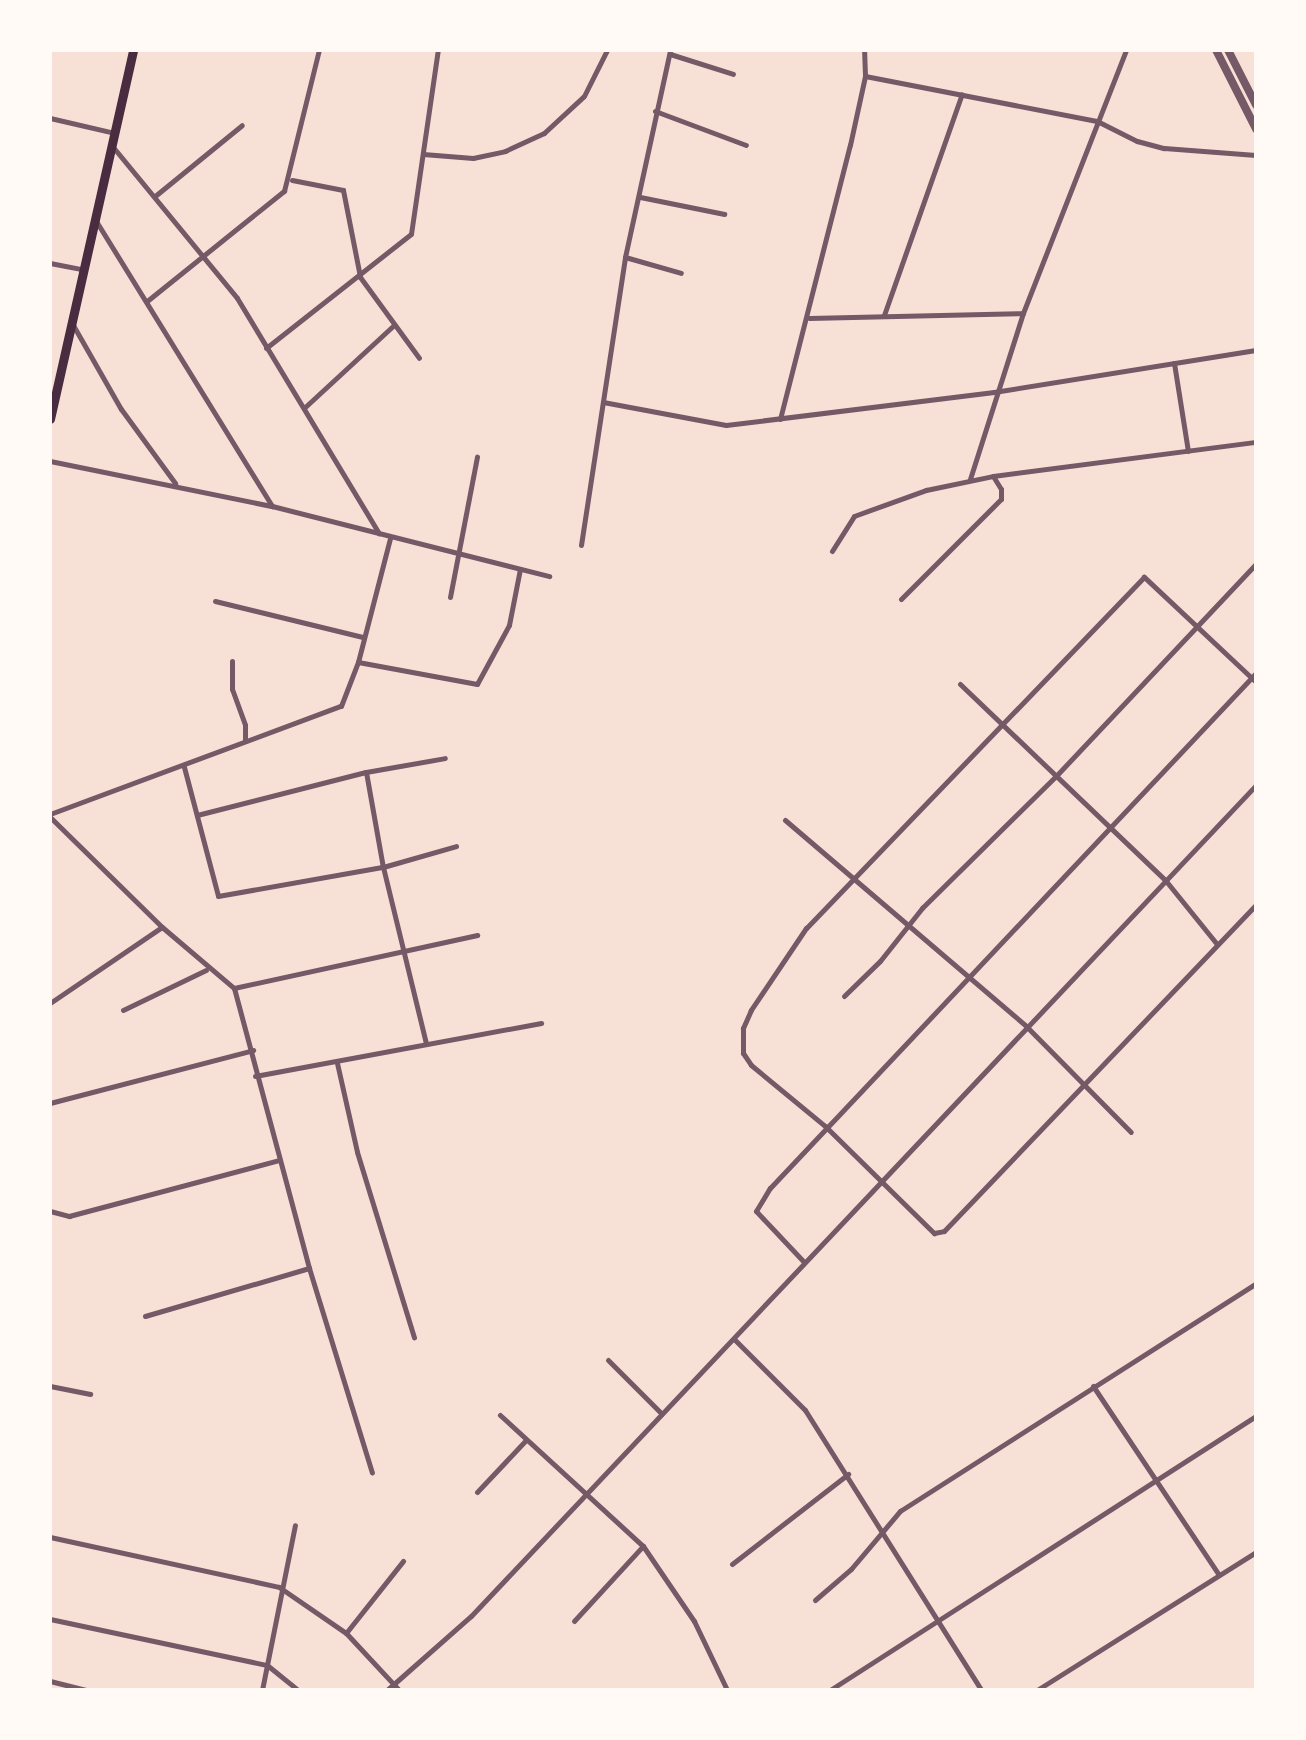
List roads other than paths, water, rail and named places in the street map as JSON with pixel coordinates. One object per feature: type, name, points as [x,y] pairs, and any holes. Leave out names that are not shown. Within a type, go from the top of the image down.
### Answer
[{"type":"main road","points":[[50,420],[134,50]]},
{"type":"street","points":[[147,301],[273,202],[290,180],[319,50]]},
{"type":"street","points":[[266,348],[411,234],[438,50]]},
{"type":"street","points":[[422,154],[473,158],[505,151],[544,134],[584,96],[607,50]]},
{"type":"street","points":[[780,418],[809,318],[865,76],[864,50]]},
{"type":"street","points":[[970,480],[994,392],[1023,312],[1126,50]]},
{"type":"street","points":[[1216,50],[1256,129]]},
{"type":"street","points":[[1228,50],[1256,106]]},
{"type":"street","points":[[581,545],[625,257],[670,52],[733,74]]},
{"type":"street","points":[[865,76],[1097,121],[1137,142],[1164,148],[1256,155]]},
{"type":"street","points":[[884,315],[962,94]]},
{"type":"street","points":[[656,111],[746,145]]},
{"type":"street","points":[[50,118],[116,133]]},
{"type":"street","points":[[155,196],[242,125]]},
{"type":"street","points":[[113,147],[237,298],[379,533]]},
{"type":"street","points":[[290,180],[342,190],[360,277],[419,358]]},
{"type":"street","points":[[640,196],[724,214]]},
{"type":"street","points":[[96,220],[272,506]]},
{"type":"street","points":[[625,257],[681,272]]},
{"type":"street","points":[[50,263],[84,270]]},
{"type":"street","points":[[809,318],[1023,312]]},
{"type":"street","points":[[304,408],[394,325]]},
{"type":"street","points":[[73,326],[121,409],[177,486]]},
{"type":"street","points":[[603,402],[726,425],[994,392],[1256,350]]},
{"type":"street","points":[[1174,363],[1188,451]]},
{"type":"street","points":[[832,550],[846,526],[865,510],[970,480],[1256,442]]},
{"type":"street","points":[[450,597],[476,457]]},
{"type":"street","points":[[50,461],[272,506],[549,576]]},
{"type":"street","points":[[900,599],[1001,499],[1003,492],[994,476]]},
{"type":"street","points":[[372,1472],[309,1268],[234,988],[162,926],[50,815],[333,712],[346,698],[358,662],[390,538]]},
{"type":"street","points":[[844,996],[1256,564]]},
{"type":"street","points":[[358,662],[477,684],[508,625],[520,568]]},
{"type":"street","points":[[804,1262],[756,1207],[826,1126],[965,977],[1255,677],[1144,577],[806,928],[751,1010],[741,1042],[751,1065],[826,1126],[937,1231],[944,1231],[1256,905]]},
{"type":"street","points":[[215,601],[363,637]]},
{"type":"street","points":[[232,662],[232,688],[245,725],[245,741]]},
{"type":"street","points":[[960,684],[1166,881],[1216,943]]},
{"type":"street","points":[[196,815],[366,772],[445,758]]},
{"type":"street","points":[[184,767],[218,896],[382,867],[456,846]]},
{"type":"street","points":[[366,772],[382,867],[426,1043]]},
{"type":"street","points":[[387,1690],[398,1687],[471,1616],[1256,785]]},
{"type":"street","points":[[785,820],[1026,1026],[1130,1132]]},
{"type":"street","points":[[50,1002],[162,926]]},
{"type":"street","points":[[234,988],[477,935]]},
{"type":"street","points":[[123,1010],[208,969]]},
{"type":"street","points":[[255,1076],[541,1023]]},
{"type":"street","points":[[50,1103],[253,1050]]},
{"type":"street","points":[[337,1063],[357,1152],[414,1337]]},
{"type":"street","points":[[50,1212],[69,1216],[280,1160]]},
{"type":"street","points":[[146,1316],[309,1268]]},
{"type":"street","points":[[816,1600],[864,1556],[900,1511],[1256,1283]]},
{"type":"street","points":[[735,1340],[804,1410],[981,1690]]},
{"type":"street","points":[[608,1360],[662,1414]]},
{"type":"street","points":[[50,1386],[90,1394]]},
{"type":"street","points":[[1093,1386],[1219,1576]]},
{"type":"street","points":[[500,1414],[587,1490],[642,1546],[694,1621],[727,1690]]},
{"type":"street","points":[[830,1690],[1256,1416]]},
{"type":"street","points":[[477,1492],[527,1439]]},
{"type":"street","points":[[732,1564],[848,1474]]},
{"type":"street","points":[[262,1690],[295,1524]]},
{"type":"street","points":[[50,1538],[280,1587],[346,1633],[398,1687]]},
{"type":"street","points":[[574,1621],[642,1546]]},
{"type":"street","points":[[1038,1690],[1256,1552]]},
{"type":"street","points":[[346,1633],[404,1561]]},
{"type":"street","points":[[50,1619],[267,1665],[298,1690]]},
{"type":"street","points":[[50,1681],[86,1690]]}]
